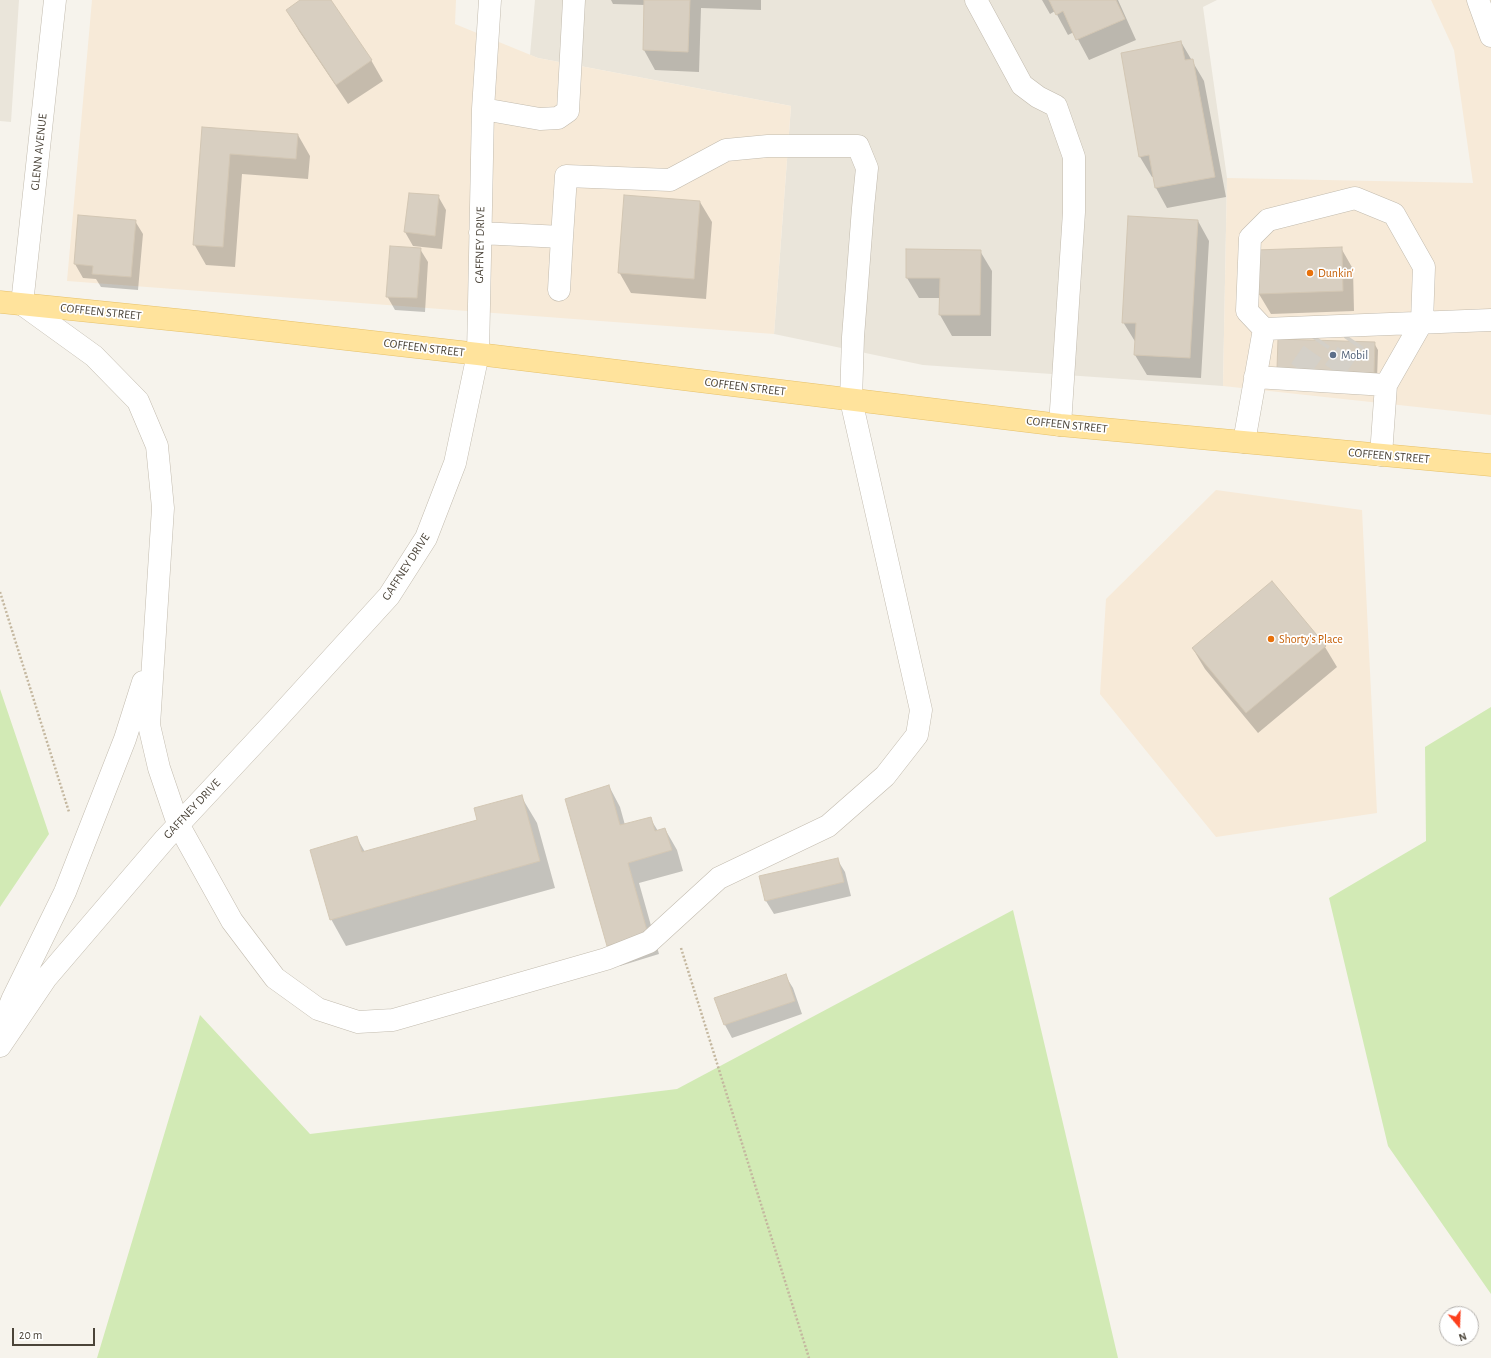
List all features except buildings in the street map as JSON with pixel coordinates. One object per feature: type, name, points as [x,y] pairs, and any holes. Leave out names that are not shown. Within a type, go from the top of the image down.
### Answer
[{"type":"main road","name":"COFFEEN STREET","points":[[0,302],[478,354],[1060,425],[1491,465]]},
{"type":"street","name":"GLENN AVENUE","points":[[22,304],[55,0]]},
{"type":"street","name":"GAFFNEY DRIVE","points":[[0,1046],[46,978],[178,824],[276,720],[389,596],[426,538],[455,463],[478,354],[483,109],[490,0]]},
{"type":"street","points":[[483,109],[540,119],[558,118],[568,111],[574,0]]},
{"type":"street","points":[[976,0],[1022,85],[1038,97],[1056,106],[1074,157],[1074,212],[1060,425]]},
{"type":"street","points":[[1478,0],[1491,36]]},
{"type":"street","points":[[22,304],[94,356],[138,401],[157,446],[163,508],[149,725],[159,768],[178,824],[232,921],[275,978],[318,1009],[358,1022],[393,1020],[606,959],[649,942],[719,878],[828,826],[885,776],[918,736],[921,710],[851,400],[853,337],[867,168],[858,146],[768,146],[726,150],[670,180],[566,176],[559,290]]},
{"type":"street","points":[[1381,455],[1386,385],[1422,322],[1424,267],[1394,214],[1355,198],[1268,220],[1250,238],[1247,311],[1264,329],[1326,333],[1361,333],[1422,322],[1491,320]]},
{"type":"street","points":[[480,233],[562,237]]},
{"type":"street","points":[[1244,442],[1264,329]]},
{"type":"street","points":[[1255,377],[1297,375],[1331,376],[1386,385]]},
{"type":"street","points":[[0,1030],[13,998],[65,892],[125,739],[153,654]]},
{"type":"path","points":[[0,592],[69,813]]},
{"type":"path","points":[[672,920],[809,1358]]},
{"type":"shaded area","points":[[0,0],[19,0],[11,122],[0,121]]},
{"type":"shaded area","points":[[92,0],[456,0],[455,24],[538,58],[791,106],[774,334],[67,281]]},
{"type":"shaded area","points":[[535,0],[1217,0],[1203,7],[1227,178],[1223,386],[923,365],[774,334],[791,106],[538,58],[530,55]]},
{"type":"shaded area","points":[[1431,0],[1491,0],[1491,415],[1223,386],[1227,178],[1473,183],[1454,50]]},
{"type":"shaded area","points":[[1216,490],[1362,510],[1377,813],[1216,837],[1100,694],[1106,599]]},
{"type":"green space","points":[[0,689],[49,834],[0,907]]},
{"type":"green space","points":[[1491,707],[1491,1294],[1388,1146],[1329,898],[1426,841],[1425,747]]},
{"type":"green space","points":[[1013,910],[1118,1358],[97,1358],[200,1015],[310,1134],[677,1089]]},
{"type":"tunnel","points":[[1300,370],[1321,340]]},
{"type":"tunnel","points":[[1334,371],[1355,341]]},
{"type":"place","name":"Dunkin'","points":[[1310,273]]},
{"type":"place","name":"Mobil","points":[[1333,355]]},
{"type":"place","name":"Shorty's Place","points":[[1271,639]]}]
